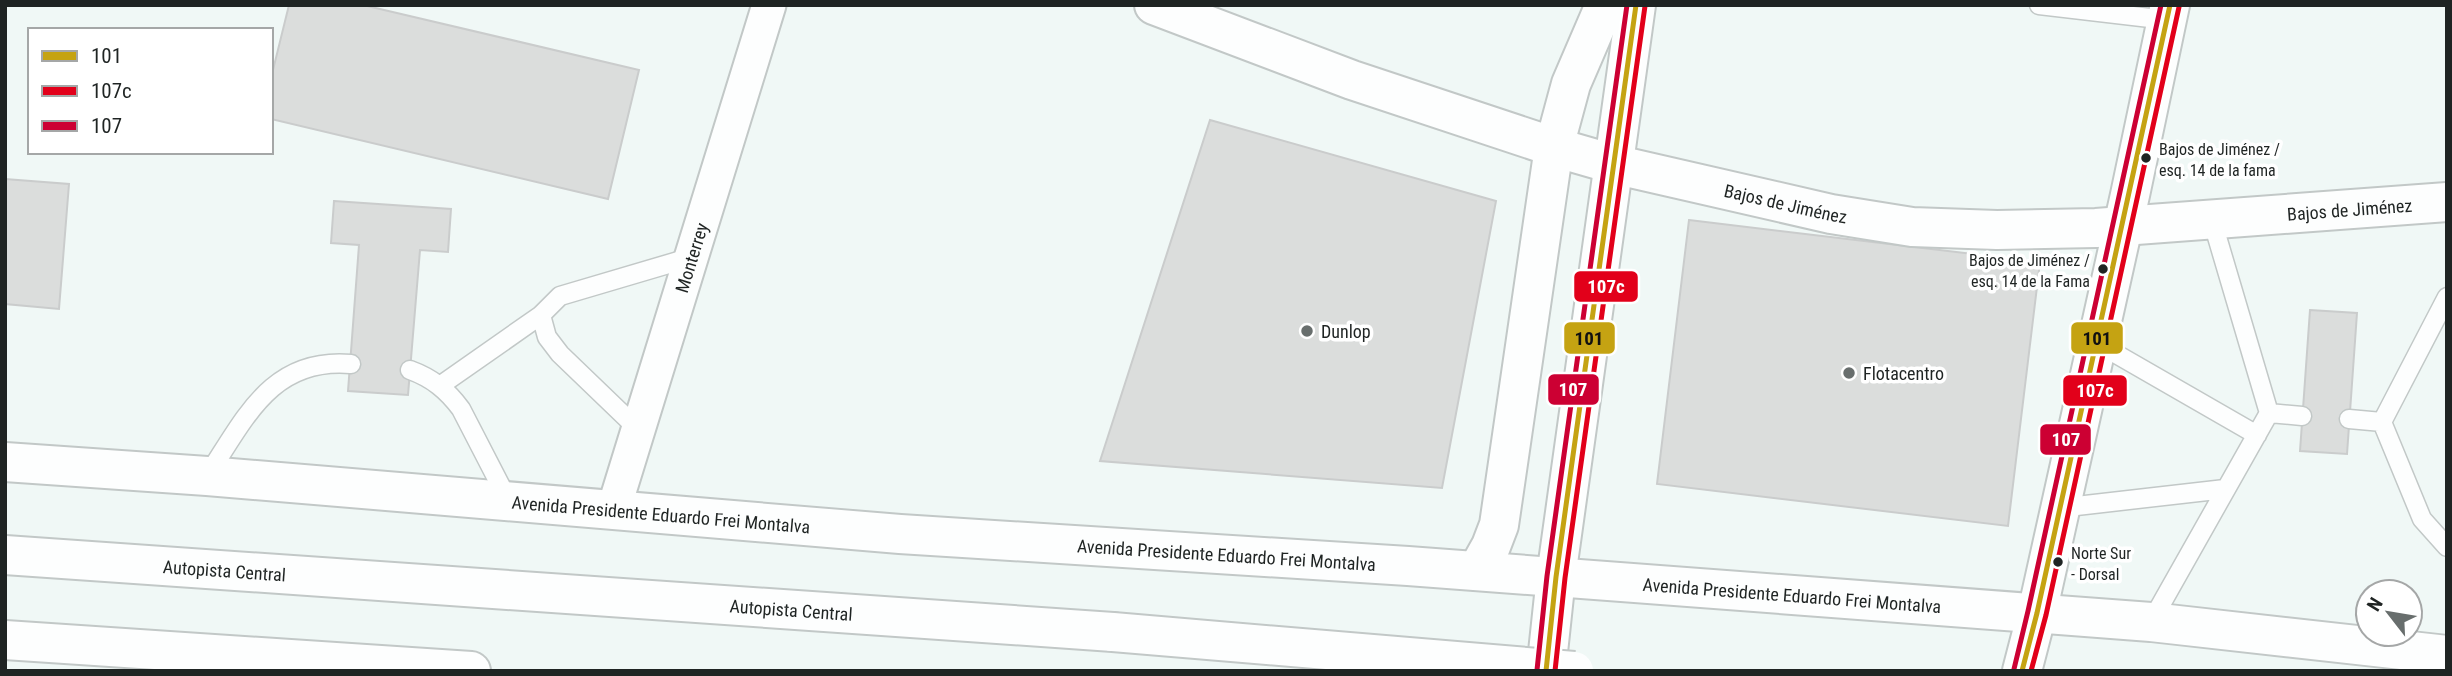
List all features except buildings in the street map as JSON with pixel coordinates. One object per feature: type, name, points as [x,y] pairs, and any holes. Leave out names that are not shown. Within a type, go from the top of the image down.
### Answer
[{"type":"main road","name":"Bajos de Jiménez","points":[[1154,5],[1353,80],[1613,164],[1831,214],[1912,227],[1997,230],[2123,226],[2447,202]]},
{"type":"main road","points":[[1477,572],[1499,525],[1555,147],[1572,84],[1605,5]]},
{"type":"main road","points":[[1546,671],[1556,577],[1636,5]]},
{"type":"main road","points":[[2022,671],[2123,226],[2168,12]]},
{"type":"main road","name":"Avenida Presidente Eduardo Frei Montalva","points":[[5,462],[614,508],[900,534],[1556,577],[2151,622],[2381,659],[2447,655]]},
{"type":"main road","name":"Autopista Central","points":[[5,555],[1113,632],[1574,671]]},
{"type":"main road","points":[[5,640],[471,671]]},
{"type":"street","name":"Monterrey","points":[[614,508],[769,5]]},
{"type":"lane","points":[[2039,5],[2168,12]]},
{"type":"lane","points":[[2151,622],[2269,414],[2212,220]]},
{"type":"lane","points":[[440,385],[541,315],[560,296],[692,257]]},
{"type":"lane","points":[[2447,297],[2382,422],[2422,519],[2447,547]]},
{"type":"lane","points":[[541,315],[547,337],[559,354],[639,430]]},
{"type":"lane","points":[[2097,343],[2257,435]]},
{"type":"lane","points":[[207,476],[257,401],[273,384],[306,368],[333,362],[351,364]]},
{"type":"lane","points":[[411,370],[440,385],[461,409],[509,502]]},
{"type":"lane","points":[[2269,414],[2302,416]]},
{"type":"lane","points":[[2349,419],[2382,422]]},
{"type":"lane","points":[[2059,508],[2225,489]]},
{"type":"transit line","name":"107","points":[[1537,670],[1547,576],[1627,5]]},
{"type":"transit line","name":"101","points":[[1546,671],[1556,577],[1636,5]]},
{"type":"transit line","name":"107","points":[[2014,669],[2161,5]]},
{"type":"transit line","name":"101","points":[[2022,671],[2170,5]]},
{"type":"transit line","name":"107c","points":[[1555,671],[1565,578],[1645,6]]},
{"type":"transit line","name":"107c","points":[[2031,671],[2046,615],[2179,7]]},
{"type":"place","name":"Bajos de Jiménez / esq. 14 de la fama","points":[[2146,158]]},
{"type":"place","name":"Bajos de Jiménez / esq. 14 de la Fama","points":[[2103,269]]},
{"type":"place","name":"Dunlop","points":[[1307,331]]},
{"type":"place","name":"Flotacentro","points":[[1849,373]]},
{"type":"place","name":"Norte Sur - Dorsal","points":[[2058,562]]}]
